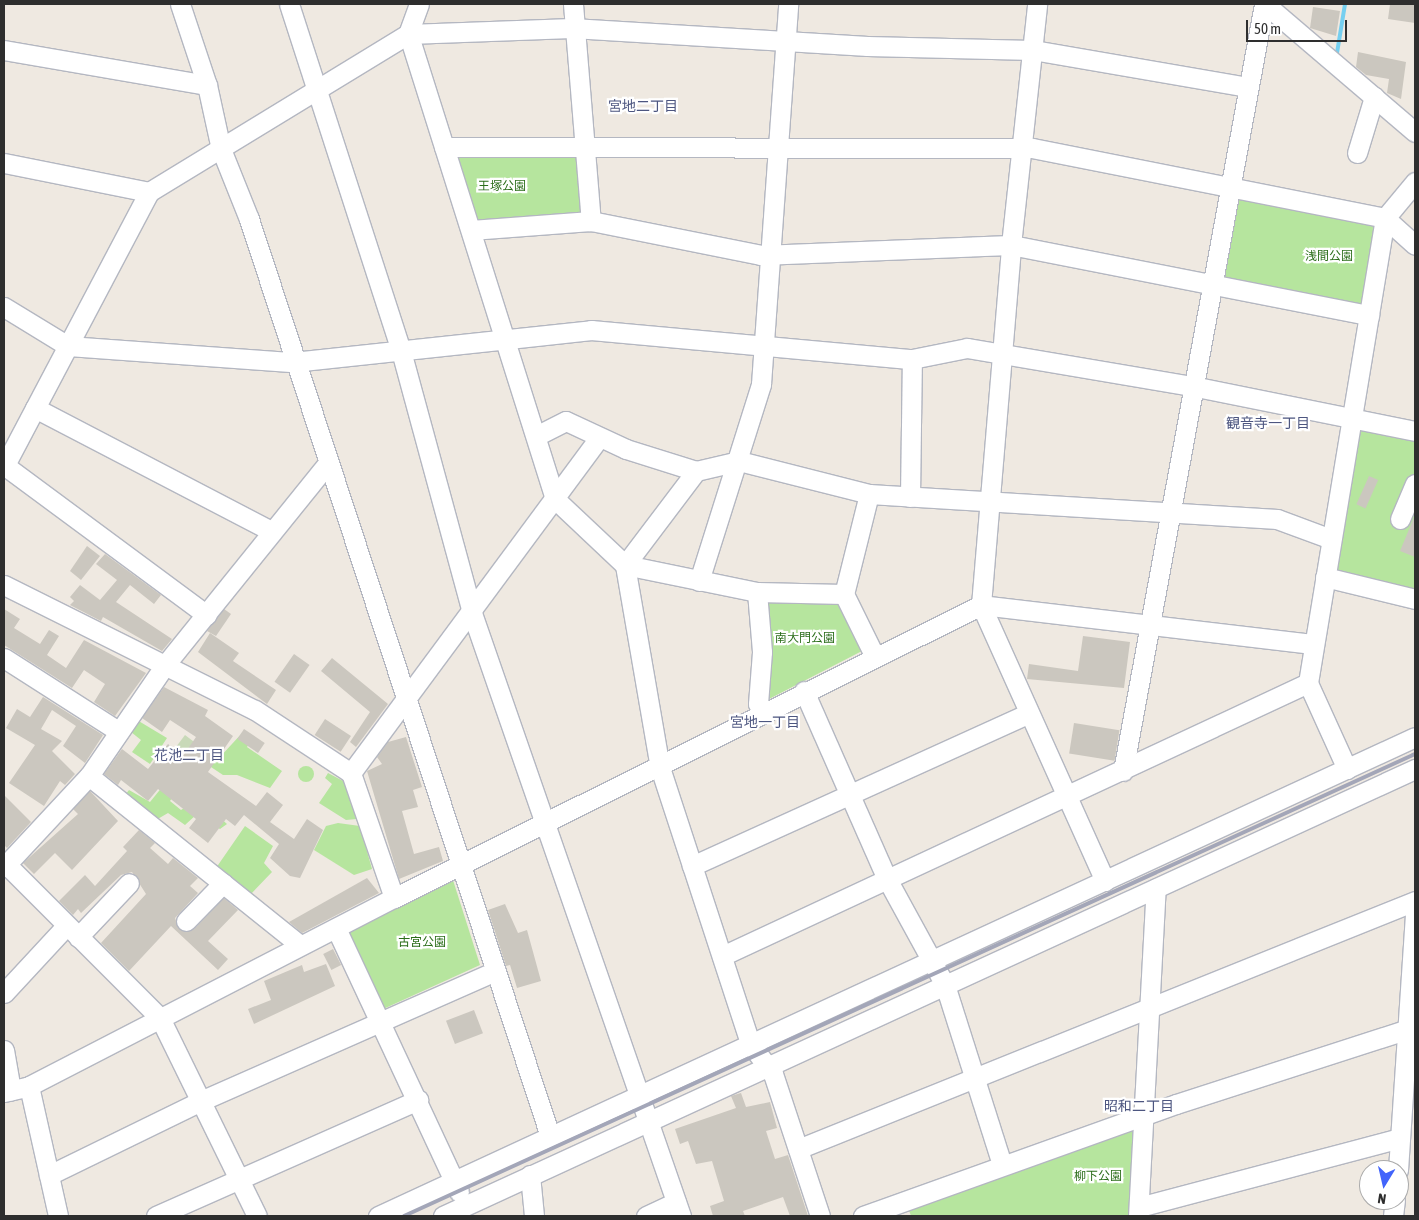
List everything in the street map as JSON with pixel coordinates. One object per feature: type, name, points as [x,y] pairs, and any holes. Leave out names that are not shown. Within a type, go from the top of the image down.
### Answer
[{"type":"street","points":[[180,4],[207,85],[221,150],[249,219],[293,362],[550,1136]]},
{"type":"street","points":[[289,4],[401,351],[472,613],[548,822],[641,1092],[679,1209],[646,1216]]},
{"type":"street","points":[[419,4],[408,34],[508,339],[538,435],[555,499],[626,565],[758,592],[844,594]]},
{"type":"street","points":[[573,4],[572,28],[591,221]]},
{"type":"street","points":[[699,581],[739,461],[761,384],[780,147],[788,4]]},
{"type":"street","points":[[1037,4],[1011,245],[1004,353],[981,605],[1105,881]]},
{"type":"street","points":[[1123,771],[1211,283],[1265,4],[1415,132]]},
{"type":"street","points":[[207,615],[4,466],[149,192],[317,93],[408,34],[572,28],[787,41],[1033,50],[1248,87]]},
{"type":"street","points":[[4,50],[207,85]]},
{"type":"street","points":[[1357,153],[1374,97]]},
{"type":"street","points":[[444,147],[1022,148],[1230,186],[1385,218],[1415,245]]},
{"type":"street","points":[[4,163],[149,192]]},
{"type":"street","points":[[1347,769],[1308,683],[1350,417],[1385,218],[1415,182]]},
{"type":"street","points":[[471,230],[591,221],[772,254],[1011,245],[1369,315]]},
{"type":"street","points":[[4,307],[68,346],[293,362],[591,330],[912,359],[967,348],[1192,386],[1415,431]]},
{"type":"street","points":[[910,497],[912,359]]},
{"type":"street","points":[[35,408],[271,531]]},
{"type":"street","points":[[538,435],[566,421],[599,438],[696,471],[739,461],[869,494],[989,502],[1170,510],[1277,519],[1331,539]]},
{"type":"street","points":[[351,773],[472,613],[599,438]]},
{"type":"street","points":[[257,1216],[203,1100],[160,1018],[5,864],[89,776],[165,665],[207,615],[271,531],[327,464]]},
{"type":"street","points":[[696,471],[626,565],[660,768],[750,1043],[768,1067],[820,1216]]},
{"type":"street","points":[[1400,519],[1415,484]]},
{"type":"street","points":[[869,494],[844,594],[875,657]]},
{"type":"street","points":[[1325,577],[1415,599]]},
{"type":"street","points":[[4,585],[255,710],[351,773],[394,898]]},
{"type":"street","points":[[758,592],[762,652],[758,704],[764,711]]},
{"type":"street","points":[[14,1089],[160,1018],[459,865],[660,768],[764,711],[981,605],[1314,644]]},
{"type":"street","points":[[4,658],[118,731]]},
{"type":"street","points":[[722,956],[1123,771],[1308,683]]},
{"type":"street","points":[[804,691],[887,879],[928,962],[945,985],[1002,1165]]},
{"type":"street","points":[[692,866],[1029,713]]},
{"type":"street","points":[[378,1216],[454,1182],[641,1092],[1105,881],[1415,737]]},
{"type":"street","points":[[443,1216],[1415,769]]},
{"type":"street","points":[[89,776],[300,945]]},
{"type":"street","points":[[186,921],[223,883]]},
{"type":"street","points":[[4,993],[129,884]]},
{"type":"street","points":[[1156,888],[1138,1212],[1400,1138]]},
{"type":"street","points":[[798,1149],[1148,1006],[1415,901]]},
{"type":"street","points":[[1399,1160],[1410,1028],[1415,911]]},
{"type":"street","points":[[336,928],[382,1020],[464,1206]]},
{"type":"street","points":[[49,1175],[203,1100],[496,971]]},
{"type":"street","points":[[863,1216],[906,1209],[1002,1165],[1142,1116],[1410,1028]]},
{"type":"street","points":[[4,1050],[14,1089],[49,1175],[58,1216]]},
{"type":"street","points":[[156,1216],[238,1177],[418,1100]]},
{"type":"street","points":[[530,1176],[534,1216]]},
{"type":"green space","name":"王塚公園","points":[[580,149],[586,218],[473,226],[450,152]]},
{"type":"green space","name":"浅間公園","points":[[1233,191],[1382,220],[1365,309],[1216,280]]},
{"type":"green space","points":[[1355,425],[1415,436],[1415,595],[1331,571]]},
{"type":"green space","name":"南大門公園","points":[[772,597],[838,605],[862,651],[769,699],[764,697],[767,602]]},
{"type":"green space","points":[[137,720],[167,738],[150,764],[132,752],[141,740],[131,732]]},
{"type":"green space","points":[[244,731],[253,737],[247,747],[282,771],[270,788],[237,775],[223,775],[202,761],[208,751],[219,758]]},
{"type":"green space","points":[[185,735],[206,751],[197,762],[177,746]]},
{"type":"green space","points":[[306,766],[312,768],[314,774],[312,780],[306,782],[300,780],[298,774],[300,768]]},
{"type":"green space","points":[[328,773],[345,782],[357,819],[346,820],[319,803],[332,784],[325,778]]},
{"type":"green space","points":[[163,786],[175,793],[170,801],[181,810],[198,798],[227,824],[220,829],[197,814],[185,825],[168,813],[156,820],[125,795],[129,790],[150,802]]},
{"type":"green space","points":[[338,823],[360,826],[372,869],[354,875],[314,850],[326,826]]},
{"type":"green space","points":[[245,826],[273,846],[264,863],[272,872],[251,894],[216,868]]},
{"type":"green space","name":"古宮公園","points":[[452,877],[480,965],[381,1010],[345,932]]},
{"type":"green space","name":"柳下公園","points":[[1140,1119],[1137,1216],[911,1216],[906,1202]]},
{"type":"building","points":[[1390,4],[1415,4],[1415,23],[1388,19]]},
{"type":"building","points":[[1313,7],[1340,11],[1336,36],[1310,28]]},
{"type":"building","points":[[1358,52],[1406,62],[1401,99],[1387,93],[1389,79],[1366,75],[1356,67]]},
{"type":"building","points":[[1369,476],[1378,480],[1366,508],[1356,504]]},
{"type":"building","points":[[1415,515],[1415,557],[1400,551]]},
{"type":"building","points":[[87,546],[100,556],[81,580],[70,571]]},
{"type":"building","points":[[105,554],[161,595],[154,604],[130,585],[116,602],[172,639],[162,651],[103,617],[101,621],[70,605],[74,601],[70,597],[80,585],[100,600],[117,580],[96,564]]},
{"type":"building","points":[[4,609],[20,619],[14,628],[40,644],[49,630],[59,636],[47,655],[66,668],[84,640],[146,673],[115,716],[94,702],[105,684],[84,670],[72,688],[4,645]]},
{"type":"building","points":[[224,609],[231,614],[216,636],[207,631]]},
{"type":"building","points":[[210,633],[239,653],[233,661],[276,690],[267,704],[198,652]]},
{"type":"building","points":[[1083,636],[1130,642],[1124,688],[1027,679],[1029,664],[1078,671]]},
{"type":"building","points":[[294,654],[310,665],[290,693],[274,682]]},
{"type":"building","points":[[332,658],[388,704],[356,747],[350,742],[370,712],[321,671]]},
{"type":"building","points":[[164,687],[208,710],[205,716],[233,736],[208,772],[256,806],[267,792],[283,805],[270,822],[294,839],[307,819],[323,830],[300,878],[290,876],[270,858],[279,844],[244,815],[235,826],[226,819],[208,843],[189,828],[196,819],[158,789],[148,801],[121,780],[118,785],[104,774],[122,749],[148,769],[168,744],[183,756],[196,737],[170,720],[162,732],[142,718]]},
{"type":"building","points":[[43,697],[103,735],[85,763],[63,746],[76,726],[52,710],[41,729],[62,741],[52,751],[75,774],[65,785],[60,781],[44,806],[9,783],[35,745],[6,728],[17,709],[30,717]]},
{"type":"building","points":[[325,719],[351,736],[341,752],[315,735]]},
{"type":"building","points":[[1074,723],[1119,730],[1115,761],[1069,754]]},
{"type":"building","points":[[244,729],[265,743],[258,753],[237,739]]},
{"type":"building","points":[[406,737],[422,787],[413,790],[418,807],[402,811],[414,854],[439,847],[443,861],[399,879],[367,771],[382,764],[377,757],[388,742]]},
{"type":"building","points":[[90,791],[118,821],[72,870],[55,853],[34,874],[23,863],[78,814],[73,809]]},
{"type":"building","points":[[4,795],[31,822],[7,848],[4,845]]},
{"type":"building","points":[[139,830],[155,843],[150,848],[168,864],[173,858],[198,878],[190,886],[198,893],[175,918],[179,929],[194,929],[224,898],[238,910],[208,941],[228,959],[218,970],[171,926],[129,971],[101,943],[146,894],[132,872],[121,875],[81,913],[78,909],[73,915],[59,901],[85,875],[95,886],[127,851],[123,847]]},
{"type":"building","points":[[367,878],[379,893],[302,933],[289,922]]},
{"type":"building","points":[[505,904],[518,933],[527,930],[541,981],[517,988],[510,965],[506,966],[488,910]]},
{"type":"building","points":[[333,949],[341,965],[331,970],[323,954]]},
{"type":"building","points":[[326,964],[335,986],[254,1024],[248,1009],[271,1000],[264,981],[302,965],[304,972]]},
{"type":"building","points":[[474,1010],[483,1033],[455,1044],[446,1021]]},
{"type":"building","points":[[741,1093],[746,1107],[770,1102],[777,1128],[766,1131],[775,1159],[788,1155],[808,1216],[790,1216],[783,1197],[743,1211],[745,1216],[713,1216],[710,1206],[724,1201],[712,1161],[696,1164],[688,1141],[680,1144],[675,1129],[736,1108],[731,1096]]},
{"type":"waterway","points":[[1337,53],[1345,4]]},
{"type":"railway","points":[[404,1216],[1415,754]]},
{"type":"district","name":"宮地二丁目","points":[[643,106]]},
{"type":"district","name":"観音寺一丁目","points":[[1268,423]]},
{"type":"district","name":"宮地一丁目","points":[[765,722]]},
{"type":"district","name":"花池二丁目","points":[[189,755]]},
{"type":"district","name":"昭和二丁目","points":[[1139,1106]]}]
